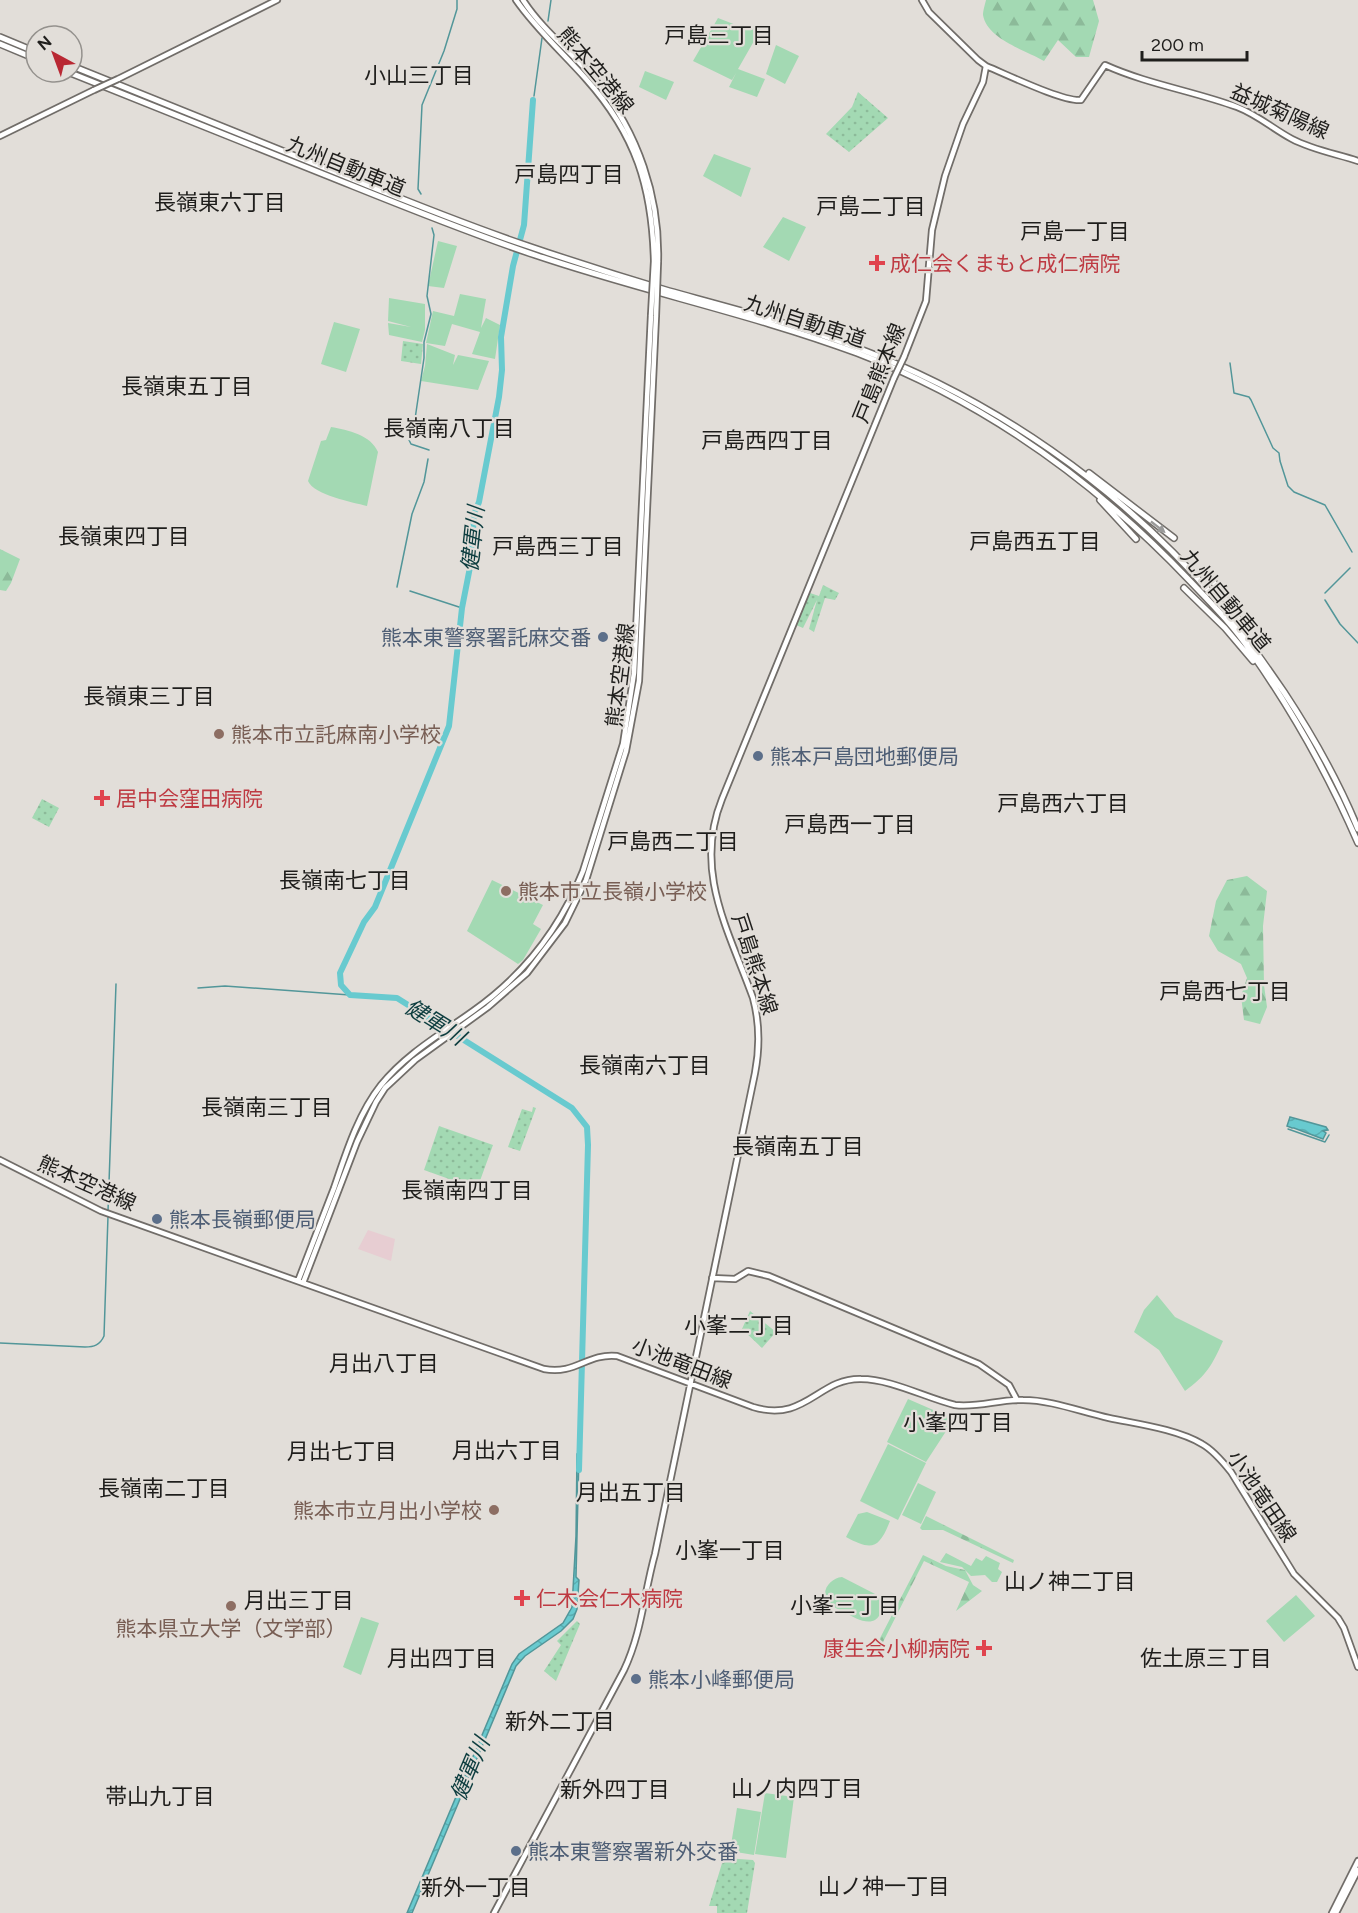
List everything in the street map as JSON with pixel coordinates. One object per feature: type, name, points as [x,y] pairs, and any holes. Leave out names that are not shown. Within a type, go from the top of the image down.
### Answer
[{"type":"highway","points":[[0,37],[24,47]]},
{"type":"highway","points":[[0,44],[24,54]]},
{"type":"highway","name":"九州自動車道","points":[[84,71],[523,248],[634,286],[785,329],[892,368],[992,419],[1039,449],[1087,486],[1144,534],[1209,601],[1250,650],[1314,751],[1340,801],[1358,843]]},
{"type":"highway","name":"九州自動車道","points":[[84,78],[391,202],[510,243]]},
{"type":"highway","name":"九州自動車道","points":[[523,248],[787,323],[859,348],[946,387],[1042,443],[1089,477],[1148,529],[1216,599],[1252,645],[1322,753],[1358,829]]},
{"type":"highway","points":[[1042,443],[1091,474],[1174,538]]},
{"type":"highway","points":[[1087,486],[1136,539]]},
{"type":"highway","points":[[1208,574],[1233,610],[1252,645]]},
{"type":"highway","points":[[1184,588],[1247,652],[1286,706]]},
{"type":"main road","points":[[0,136],[277,0]]},
{"type":"main road","name":"熊本空港線","points":[[516,0],[598,93],[623,128],[642,172],[652,216],[656,261]]},
{"type":"main road","name":"熊本空港線","points":[[0,1160],[101,1211],[301,1282],[357,1142],[385,1088],[415,1060],[488,1007],[527,973],[565,923],[586,880],[626,751],[639,681],[644,614],[658,231],[646,170],[626,127],[598,83],[555,40],[523,0]]},
{"type":"main road","name":"益城菊陽線","points":[[922,0],[929,12],[986,66],[1043,90],[1077,101],[1081,100],[1105,65],[1137,79],[1235,106],[1260,117],[1307,146],[1358,161]]},
{"type":"main road","name":"戸島熊本線","points":[[494,1913],[634,1648],[755,1073],[760,1042],[758,1017],[714,889],[710,865],[713,826],[722,799],[926,301],[932,230],[945,176],[963,124],[983,82],[986,66]]},
{"type":"main road","points":[[712,1278],[735,1279],[744,1272],[752,1271],[771,1277],[979,1365],[1009,1385],[1017,1400]]},
{"type":"main road","name":"小池竜田線","points":[[301,1282],[544,1369],[564,1371],[603,1356],[617,1356],[753,1407],[776,1412],[801,1405],[842,1382],[861,1379],[876,1380],[942,1402],[967,1406],[1017,1400],[1036,1401],[1189,1438],[1204,1445],[1231,1472],[1294,1574],[1338,1618],[1348,1637],[1358,1667]]},
{"type":"main road","points":[[1334,1913],[1358,1861]]},
{"type":"main road","points":[[1334,1913],[1358,1870]]},
{"type":"shaded area","points":[[368,1230],[395,1239],[391,1261],[358,1249]]},
{"type":"green space","points":[[986,0],[1093,0],[1099,21],[1089,57],[1076,57],[1058,40],[1044,61],[1008,43],[992,31],[986,23],[983,15]]},
{"type":"green space","points":[[718,18],[736,25],[757,26],[754,41],[738,69],[765,79],[757,97],[729,87],[736,73],[732,80],[693,61]]},
{"type":"green space","points":[[776,45],[799,56],[785,84],[766,74]]},
{"type":"green space","points":[[645,71],[674,82],[666,100],[639,87]]},
{"type":"green space","points":[[858,92],[888,118],[849,152],[826,134],[852,107]]},
{"type":"green space","points":[[714,154],[751,168],[741,197],[703,176]]},
{"type":"green space","points":[[783,217],[806,227],[789,261],[763,247]]},
{"type":"green space","points":[[438,241],[457,246],[444,288],[428,286]]},
{"type":"green space","points":[[460,294],[486,299],[481,328],[486,318],[500,325],[495,359],[472,354],[480,332],[452,324],[445,346],[426,343],[433,311],[454,316]]},
{"type":"green space","points":[[389,298],[425,304],[425,330],[422,342],[389,335],[388,323],[411,327],[388,321]]},
{"type":"green space","points":[[334,322],[360,329],[346,372],[321,364]]},
{"type":"green space","points":[[403,341],[423,344],[421,364],[401,361]]},
{"type":"green space","points":[[427,344],[455,355],[453,365],[458,355],[489,361],[478,390],[421,381]]},
{"type":"green space","points":[[331,427],[365,437],[378,452],[367,506],[325,494],[308,481],[321,441],[326,440]]},
{"type":"green space","points":[[0,549],[20,559],[6,591],[0,590]]},
{"type":"green space","points":[[823,585],[839,593],[835,600],[825,598],[814,632],[809,629],[817,600],[803,628],[796,625],[807,592],[819,596]]},
{"type":"green space","points":[[42,799],[59,808],[49,827],[32,818]]},
{"type":"green space","points":[[1247,876],[1267,891],[1263,926],[1264,985],[1267,1007],[1260,1024],[1244,1020],[1241,996],[1247,978],[1241,964],[1218,951],[1209,936],[1216,901],[1227,880]]},
{"type":"green space","name":"熊本市立長嶺小学校","points":[[492,880],[543,905],[533,924],[541,929],[523,960],[518,964],[467,931]]},
{"type":"green space","points":[[533,1107],[536,1108],[520,1151],[508,1147],[522,1109],[532,1112]]},
{"type":"green space","points":[[439,1126],[493,1145],[477,1189],[424,1170]]},
{"type":"green space","points":[[1157,1295],[1175,1317],[1223,1341],[1208,1369],[1185,1391],[1159,1350],[1134,1332],[1144,1310]]},
{"type":"green space","points":[[750,1311],[776,1332],[762,1348],[742,1329]]},
{"type":"green space","points":[[908,1399],[954,1419],[926,1462],[887,1442]]},
{"type":"green space","points":[[888,1444],[926,1463],[898,1520],[860,1501]]},
{"type":"green space","points":[[918,1483],[936,1492],[921,1524],[902,1515]]},
{"type":"green space","points":[[867,1512],[890,1521],[882,1537],[874,1545],[862,1544],[846,1537],[858,1514]]},
{"type":"green space","points":[[926,1516],[1014,1560],[1013,1563],[943,1530],[922,1530],[920,1528]]},
{"type":"green space","points":[[946,1553],[971,1566],[976,1558],[982,1561],[986,1556],[1000,1563],[998,1569],[1002,1572],[997,1582],[992,1582],[985,1575],[971,1576],[962,1567],[940,1562]]},
{"type":"green space","points":[[923,1555],[946,1566],[965,1570],[973,1585],[982,1591],[956,1611],[969,1582],[924,1561],[882,1644],[878,1642]]},
{"type":"green space","points":[[842,1577],[879,1597],[882,1608],[878,1617],[869,1622],[859,1620],[829,1603],[825,1594],[827,1586]]},
{"type":"green space","points":[[1296,1595],[1315,1616],[1284,1642],[1266,1621]]},
{"type":"green space","points":[[361,1617],[379,1623],[361,1675],[343,1667]]},
{"type":"green space","points":[[577,1621],[580,1624],[556,1681],[544,1671],[561,1645],[557,1641]]},
{"type":"green space","points":[[765,1793],[794,1797],[786,1858],[755,1854]]},
{"type":"green space","points":[[737,1808],[761,1812],[754,1855],[730,1851]]},
{"type":"green space","points":[[725,1858],[753,1860],[755,1863],[747,1913],[717,1913],[717,1906],[709,1906]]},
{"type":"water","points":[[1290,1117],[1326,1127],[1328,1130],[1323,1131],[1326,1133],[1323,1139],[1287,1126]]},
{"type":"water","points":[[577,1454],[579,1454],[576,1577],[579,1580],[577,1609],[573,1619],[561,1631],[525,1656],[516,1666],[412,1913],[407,1913],[512,1664],[519,1654],[563,1623],[572,1607]]},
{"type":"waterway","points":[[421,194],[418,189],[422,105],[444,51],[457,9],[457,0]]},
{"type":"waterway","points":[[548,21],[551,0]]},
{"type":"waterway","points":[[534,96],[542,38]]},
{"type":"waterway","name":"健軍川","points":[[533,100],[524,225],[513,266],[501,337],[502,370],[499,397],[479,502],[474,514],[471,562],[462,608],[449,726],[375,907],[364,922],[340,973],[341,985],[350,995],[397,998],[572,1108],[587,1127],[579,1470]]},
{"type":"waterway","points":[[429,450],[411,444],[409,440],[415,419],[424,358],[424,342],[431,314],[427,296],[434,235],[432,228]]},
{"type":"waterway","points":[[1230,363],[1234,393],[1249,397],[1251,400],[1273,448],[1279,453],[1288,486],[1294,492],[1325,505],[1352,552]]},
{"type":"waterway","points":[[397,587],[412,514],[424,482],[428,459]]},
{"type":"waterway","points":[[1325,593],[1350,568]]},
{"type":"waterway","points":[[410,591],[462,608]]},
{"type":"waterway","points":[[1325,600],[1340,624],[1358,643]]},
{"type":"waterway","points":[[108,1211],[116,984]]},
{"type":"waterway","points":[[198,988],[225,986],[350,995]]},
{"type":"waterway","points":[[1288,1129],[1325,1142],[1329,1135]]},
{"type":"waterway","points":[[0,1343],[85,1347],[101,1342],[104,1336],[108,1216]]},
{"type":"place","name":"成仁会くまもと成仁病院","points":[[877,263]]},
{"type":"place","name":"熊本東警察署託麻交番","points":[[603,637]]},
{"type":"place","name":"熊本市立託麻南小学校","points":[[219,734]]},
{"type":"place","name":"熊本戸島団地郵便局","points":[[758,756]]},
{"type":"place","name":"居中会窪田病院","points":[[102,798]]},
{"type":"place","name":"熊本市立長嶺小学校","points":[[506,891]]},
{"type":"place","name":"熊本長嶺郵便局","points":[[157,1219]]},
{"type":"place","name":"熊本市立月出小学校","points":[[494,1510]]},
{"type":"place","name":"仁木会仁木病院","points":[[522,1598]]},
{"type":"place","name":"熊本県立大学（文学部）","points":[[231,1606]]},
{"type":"place","name":"康生会小柳病院","points":[[984,1648]]},
{"type":"place","name":"熊本小峰郵便局","points":[[636,1679]]},
{"type":"place","name":"熊本東警察署新外交番","points":[[516,1851]]},
{"type":"district","name":"戸島三丁目","points":[[719,35]]},
{"type":"district","name":"小山三丁目","points":[[419,75]]},
{"type":"district","name":"戸島四丁目","points":[[569,174]]},
{"type":"district","name":"長嶺東六丁目","points":[[220,202]]},
{"type":"district","name":"戸島二丁目","points":[[871,206]]},
{"type":"district","name":"戸島一丁目","points":[[1075,231]]},
{"type":"district","name":"長嶺東五丁目","points":[[187,386]]},
{"type":"district","name":"長嶺南八丁目","points":[[449,428]]},
{"type":"district","name":"戸島西四丁目","points":[[767,440]]},
{"type":"district","name":"長嶺東四丁目","points":[[124,536]]},
{"type":"district","name":"戸島西五丁目","points":[[1035,541]]},
{"type":"district","name":"戸島西三丁目","points":[[558,546]]},
{"type":"district","name":"長嶺東三丁目","points":[[149,696]]},
{"type":"district","name":"戸島西六丁目","points":[[1063,803]]},
{"type":"district","name":"戸島西一丁目","points":[[850,824]]},
{"type":"district","name":"戸島西二丁目","points":[[673,841]]},
{"type":"district","name":"長嶺南七丁目","points":[[345,880]]},
{"type":"district","name":"戸島西七丁目","points":[[1225,991]]},
{"type":"district","name":"長嶺南六丁目","points":[[645,1065]]},
{"type":"district","name":"長嶺南三丁目","points":[[267,1107]]},
{"type":"district","name":"長嶺南五丁目","points":[[798,1146]]},
{"type":"district","name":"長嶺南四丁目","points":[[467,1190]]},
{"type":"district","name":"小峯二丁目","points":[[739,1325]]},
{"type":"district","name":"月出八丁目","points":[[384,1363]]},
{"type":"district","name":"小峯四丁目","points":[[958,1422]]},
{"type":"district","name":"月出六丁目","points":[[507,1450]]},
{"type":"district","name":"月出七丁目","points":[[342,1451]]},
{"type":"district","name":"長嶺南二丁目","points":[[164,1488]]},
{"type":"district","name":"月出五丁目","points":[[631,1492]]},
{"type":"district","name":"小峯一丁目","points":[[730,1550]]},
{"type":"district","name":"山ノ神二丁目","points":[[1070,1581]]},
{"type":"district","name":"月出三丁目","points":[[299,1600]]},
{"type":"district","name":"小峯三丁目","points":[[845,1605]]},
{"type":"district","name":"月出四丁目","points":[[442,1658]]},
{"type":"district","name":"佐土原三丁目","points":[[1206,1658]]},
{"type":"district","name":"新外二丁目","points":[[560,1721]]},
{"type":"district","name":"山ノ内四丁目","points":[[797,1788]]},
{"type":"district","name":"新外四丁目","points":[[615,1789]]},
{"type":"district","name":"帯山九丁目","points":[[160,1796]]},
{"type":"district","name":"山ノ神一丁目","points":[[884,1886]]},
{"type":"district","name":"新外一丁目","points":[[476,1887]]}]
